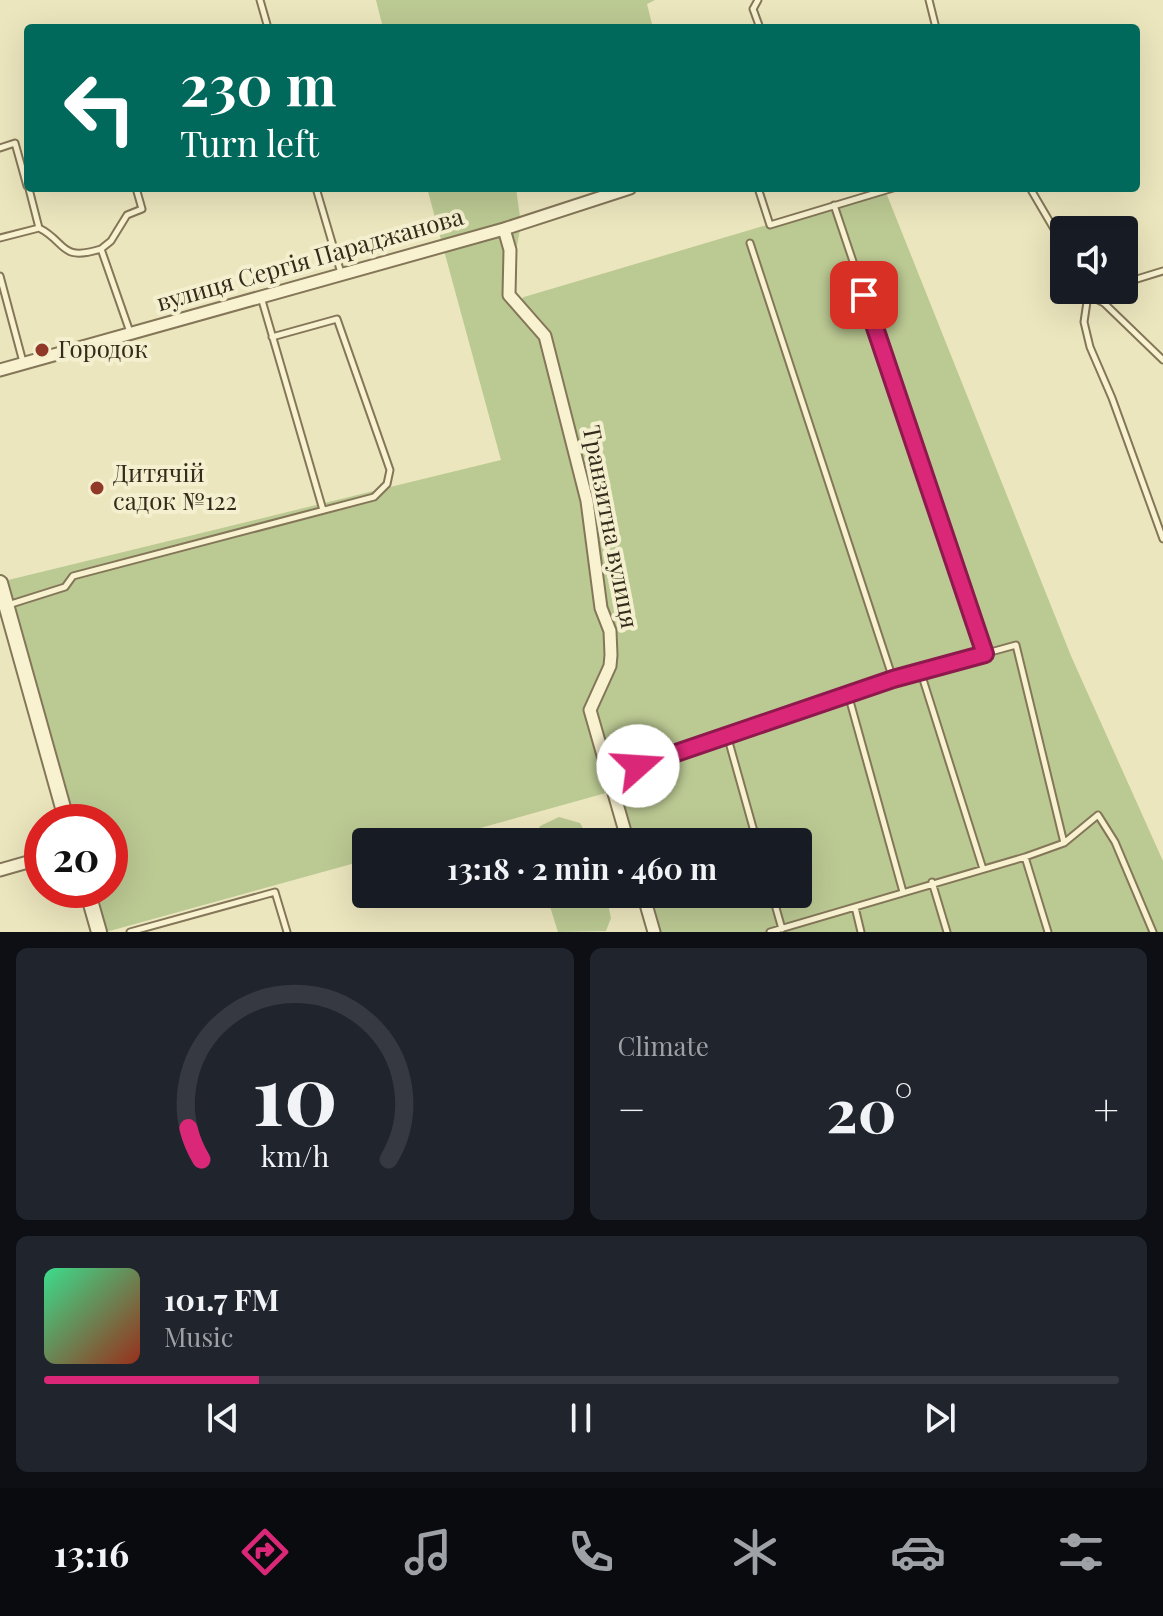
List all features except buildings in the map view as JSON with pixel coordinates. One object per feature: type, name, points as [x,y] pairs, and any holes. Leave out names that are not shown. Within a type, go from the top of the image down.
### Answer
[{"type":"street","name":"вулиця Сергія Параджанова","points":[[0,370],[504,229],[618,192]]},
{"type":"street","name":"Транзитна вулиця","points":[[504,229],[510,250],[509,295],[545,336],[587,501],[601,608],[610,631],[611,655],[610,666],[590,710],[624,828]]},
{"type":"street","points":[[0,583],[62,804]]},
{"type":"street","points":[[0,870],[24,863]]},
{"type":"street","points":[[92,908],[99,932]]},
{"type":"street","points":[[647,908],[654,932]]},
{"type":"lane","points":[[260,0],[267,24]]},
{"type":"lane","points":[[758,0],[753,9],[759,24]]},
{"type":"lane","points":[[929,0],[935,24]]},
{"type":"lane","points":[[0,148],[15,143],[24,174]]},
{"type":"lane","points":[[29,192],[39,228],[73,253],[89,253],[111,241],[127,215],[142,209],[137,192]]},
{"type":"lane","points":[[317,192],[341,274]]},
{"type":"lane","points":[[759,192],[770,225],[879,192]]},
{"type":"lane","points":[[1032,192],[1050,222]]},
{"type":"lane","points":[[834,205],[985,654]]},
{"type":"lane","points":[[0,238],[39,228]]},
{"type":"lane","points":[[750,243],[893,679]]},
{"type":"lane","points":[[101,249],[130,333]]},
{"type":"lane","points":[[1138,279],[1163,271]]},
{"type":"lane","points":[[0,276],[23,363]]},
{"type":"lane","points":[[261,296],[323,510]]},
{"type":"lane","points":[[1086,304],[1084,322],[1090,347],[1112,398],[1163,539]]},
{"type":"lane","points":[[1105,304],[1163,360]]},
{"type":"lane","points":[[7,606],[65,587],[73,576],[374,497],[387,484],[390,470],[337,319],[272,337]]},
{"type":"lane","points":[[609,776],[893,679],[1016,645],[1064,843]]},
{"type":"lane","points":[[921,673],[983,869]]},
{"type":"lane","points":[[848,694],[903,892]]},
{"type":"lane","points":[[727,735],[753,828]]},
{"type":"lane","points":[[770,932],[1025,857],[1064,843],[1098,815],[1115,842],[1153,932]]},
{"type":"lane","points":[[1025,857],[1048,932]]},
{"type":"lane","points":[[932,882],[947,932]]},
{"type":"lane","points":[[130,932],[275,892],[287,932]]},
{"type":"lane","points":[[855,907],[861,932]]},
{"type":"lane","points":[[776,908],[782,929]]},
{"type":"green space","points":[[376,0],[655,0],[647,4],[652,24],[382,24]]},
{"type":"green space","points":[[428,192],[517,192],[521,224],[511,279],[515,304],[524,297],[886,192],[1071,656],[1163,861],[1163,932],[654,932],[647,908],[812,908],[812,828],[624,828],[613,791],[480,828],[352,828],[352,864],[99,932],[92,908],[128,908],[128,804],[62,804],[0,582],[501,460]]},
{"type":"green space","points":[[559,817],[580,823],[583,828],[539,828]]},
{"type":"green space","points":[[550,908],[609,908],[611,918],[606,931],[558,932]]},
{"type":"place","name":"Городок","points":[[42,350]]},
{"type":"place","name":"Дитячій садок №122","points":[[97,488]]},
{"type":"route","points":[[638,766],[893,679],[985,654],[864,295]]}]
